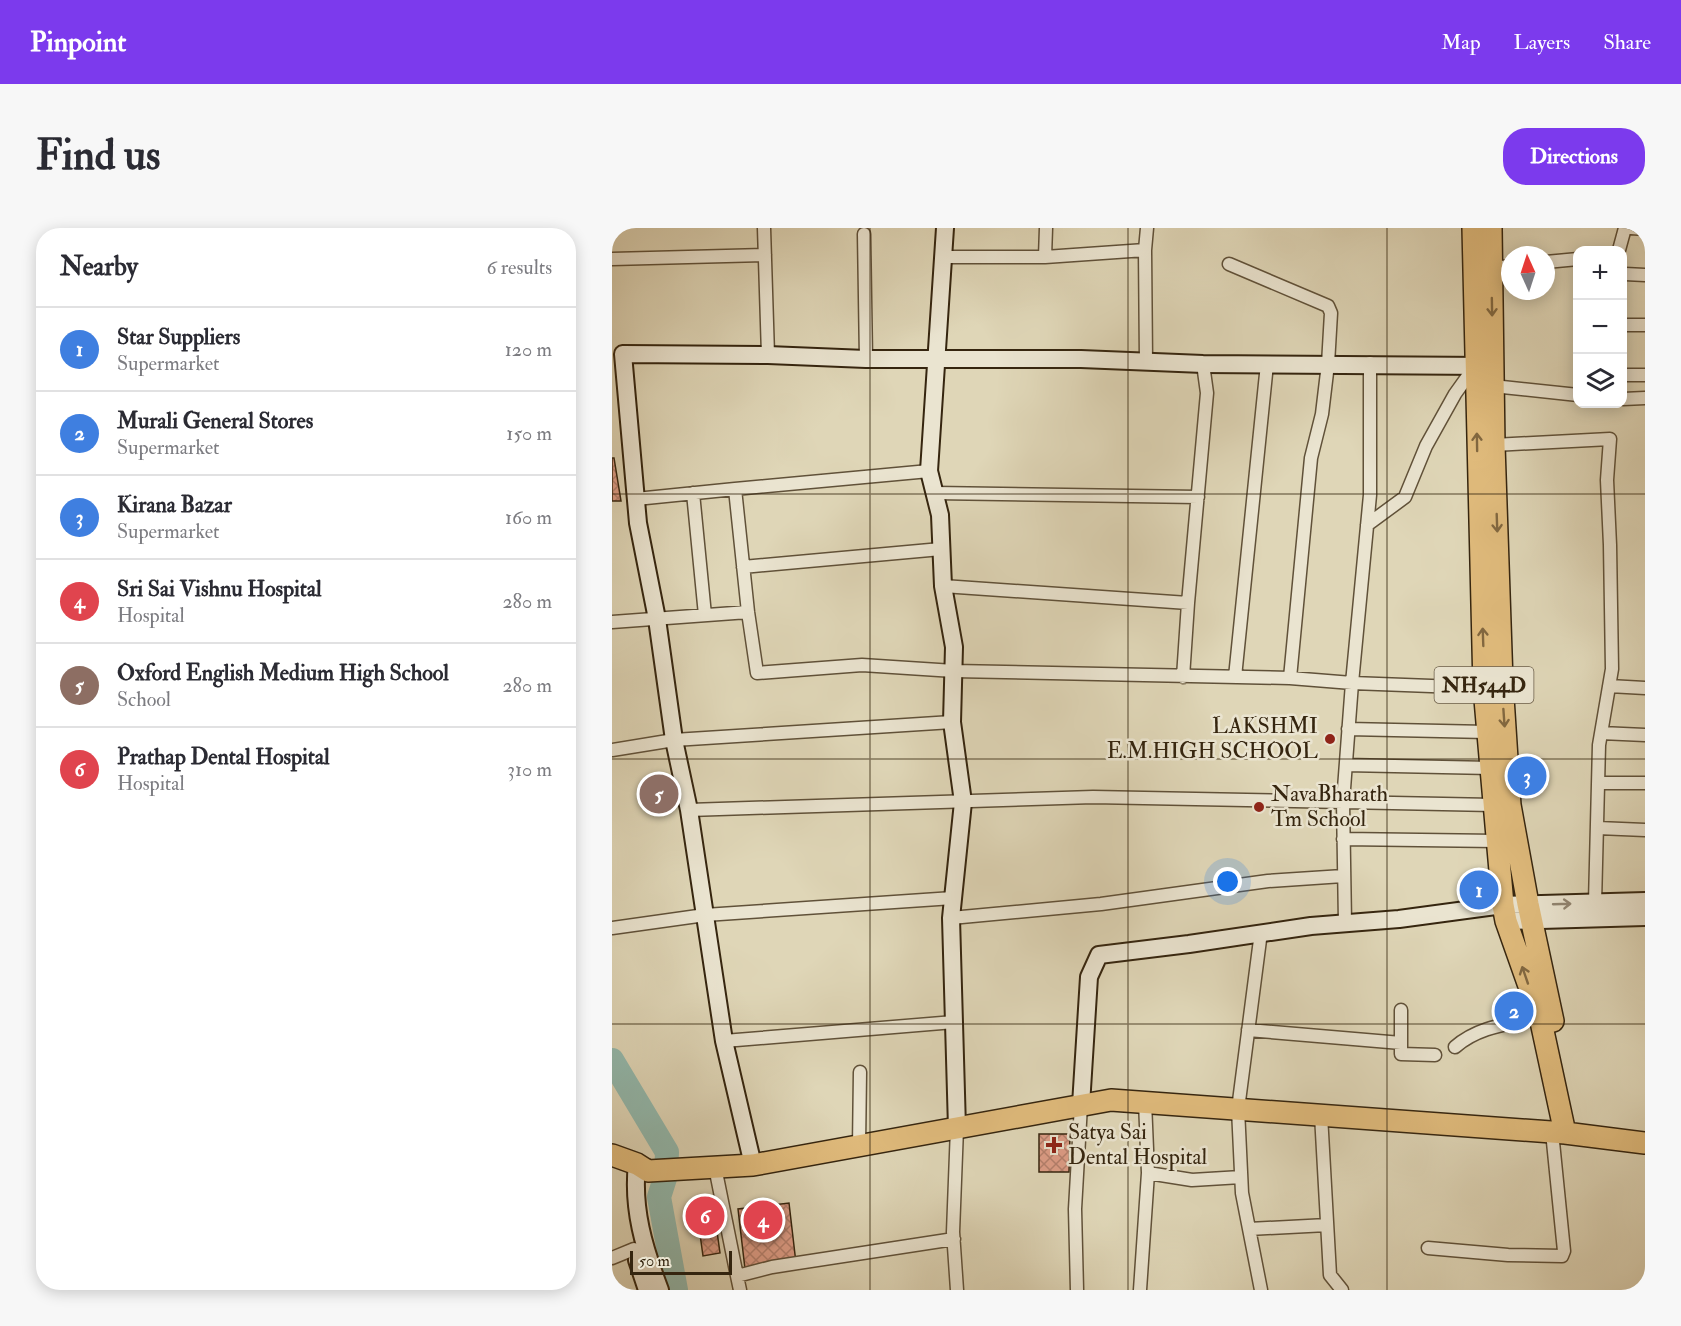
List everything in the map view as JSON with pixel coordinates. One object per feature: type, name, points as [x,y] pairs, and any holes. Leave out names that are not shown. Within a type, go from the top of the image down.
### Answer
[{"type":"highway","name":"NH544D","points":[[1473,228],[1494,445],[1502,682],[1510,805],[1530,912],[1565,1134]]},
{"type":"highway","name":"NH544D","points":[[1491,228],[1501,267],[1487,372],[1484,688],[1487,732],[1505,913],[1540,1017],[1565,1134]]},
{"type":"highway","points":[[612,1155],[636,1171],[753,1166],[1111,1100],[1565,1134],[1645,1143]]},
{"type":"street","points":[[764,228],[768,355]]},
{"type":"street","points":[[945,228],[929,471],[940,515],[942,586],[954,646],[952,722],[963,802],[951,918],[957,1128],[954,1239],[957,1290]]},
{"type":"street","points":[[1045,258],[1046,228]]},
{"type":"street","points":[[1146,361],[1145,250],[1147,228]]},
{"type":"street","points":[[1620,246],[1625,228]]},
{"type":"street","points":[[1631,228],[1645,228]]},
{"type":"street","points":[[864,234],[866,359]]},
{"type":"street","points":[[943,257],[1045,258],[1145,250]]},
{"type":"street","points":[[612,259],[765,255]]},
{"type":"street","points":[[1555,261],[1573,259]]},
{"type":"street","points":[[1229,264],[1328,306],[1331,314],[1322,414],[1311,458],[1290,678]]},
{"type":"street","points":[[1627,274],[1645,275]]},
{"type":"street","points":[[1627,325],[1645,325]]},
{"type":"street","points":[[753,1166],[724,1041],[689,810],[674,740],[657,619],[638,523],[623,354],[935,360],[1081,358],[1203,364],[1370,363],[1487,372],[1573,394]]},
{"type":"street","points":[[1345,923],[1342,876],[1343,802],[1370,495],[1370,363]]},
{"type":"street","points":[[1183,677],[1207,393],[1203,364]]},
{"type":"street","points":[[1235,677],[1266,364]]},
{"type":"street","points":[[1366,525],[1405,497],[1426,446],[1455,394],[1487,372]]},
{"type":"street","points":[[1627,375],[1645,375]]},
{"type":"street","points":[[1627,399],[1645,398]]},
{"type":"street","points":[[1494,445],[1610,440],[1607,480],[1612,669],[1601,733],[1595,903]]},
{"type":"street","points":[[636,499],[929,471]]},
{"type":"street","points":[[735,489],[757,673],[862,665],[954,671],[1290,678],[1484,688]]},
{"type":"street","points":[[693,493],[705,615]]},
{"type":"street","points":[[935,493],[1198,497]]},
{"type":"street","points":[[743,567],[941,549]]},
{"type":"street","points":[[942,586],[1188,603]]},
{"type":"street","points":[[612,622],[748,612]]},
{"type":"street","points":[[1609,686],[1645,688]]},
{"type":"street","points":[[612,750],[674,740],[952,722]]},
{"type":"street","points":[[1348,729],[1487,732]]},
{"type":"street","points":[[1601,733],[1645,735]]},
{"type":"street","points":[[1346,765],[1491,768]]},
{"type":"street","points":[[1598,783],[1645,783]]},
{"type":"street","points":[[689,810],[1093,796],[1493,805]]},
{"type":"street","points":[[1598,828],[1645,830]]},
{"type":"street","points":[[1342,839],[1497,841]]},
{"type":"street","points":[[951,918],[1101,904],[1269,881],[1342,876]]},
{"type":"street","points":[[612,928],[705,915],[953,898]]},
{"type":"street","points":[[1530,912],[1595,903],[1645,901]]},
{"type":"street","points":[[1077,1290],[1075,1209],[1089,977],[1099,955],[1261,932],[1399,919],[1530,912],[1645,917]]},
{"type":"street","points":[[1260,1290],[1242,1193],[1238,1109],[1261,932]]},
{"type":"street","points":[[1401,1010],[1402,1055],[1435,1055]]},
{"type":"street","points":[[1455,1047],[1473,1034],[1484,1030],[1540,1017]]},
{"type":"street","points":[[724,1041],[954,1022]]},
{"type":"street","points":[[1248,1030],[1401,1043]]},
{"type":"street","points":[[860,1072],[860,1146]]},
{"type":"street","points":[[1140,1290],[1148,1173],[1145,1102]]},
{"type":"street","points":[[1321,1115],[1330,1275],[1342,1290]]},
{"type":"street","points":[[1428,1248],[1508,1255],[1562,1256],[1564,1251],[1565,1134]]},
{"type":"street","points":[[715,1167],[740,1290]]},
{"type":"street","points":[[636,1171],[628,1219],[634,1249],[647,1290]]},
{"type":"street","points":[[636,1171],[640,1230],[660,1290]]},
{"type":"street","points":[[1148,1173],[1192,1180],[1241,1177]]},
{"type":"street","points":[[1249,1229],[1327,1225]]},
{"type":"street","points":[[737,1276],[772,1267],[954,1239]]},
{"type":"street","points":[[612,1258],[634,1249]]},
{"type":"building","points":[[612,458],[614,458],[621,501],[612,501]]},
{"type":"building","points":[[1039,1134],[1070,1134],[1069,1172],[1039,1172]]},
{"type":"building","points":[[712,1196],[720,1253],[703,1256],[695,1198]]},
{"type":"building","points":[[789,1203],[796,1263],[745,1269],[738,1209]]},
{"type":"waterway","points":[[612,1060],[667,1152],[666,1175],[659,1197],[676,1290]]},
{"type":"place","name":"LAKSHMI E.M.HIGH SCHOOL","points":[[1330,739]]},
{"type":"place","name":"Kirana Bazar","points":[[1527,776]]},
{"type":"place","name":"Oxford English Medium High School","points":[[659,794]]},
{"type":"place","name":"NavaBharath Tm School","points":[[1259,807]]},
{"type":"place","name":"Star Suppliers","points":[[1479,890]]},
{"type":"place","name":"Murali General Stores","points":[[1514,1011]]},
{"type":"place","name":"Satya Sai Dental Hospital","points":[[1054,1145]]},
{"type":"place","name":"Prathap Dental Hospital","points":[[705,1216]]},
{"type":"place","name":"Sri Sai Vishnu Hospital","points":[[763,1220]]}]
